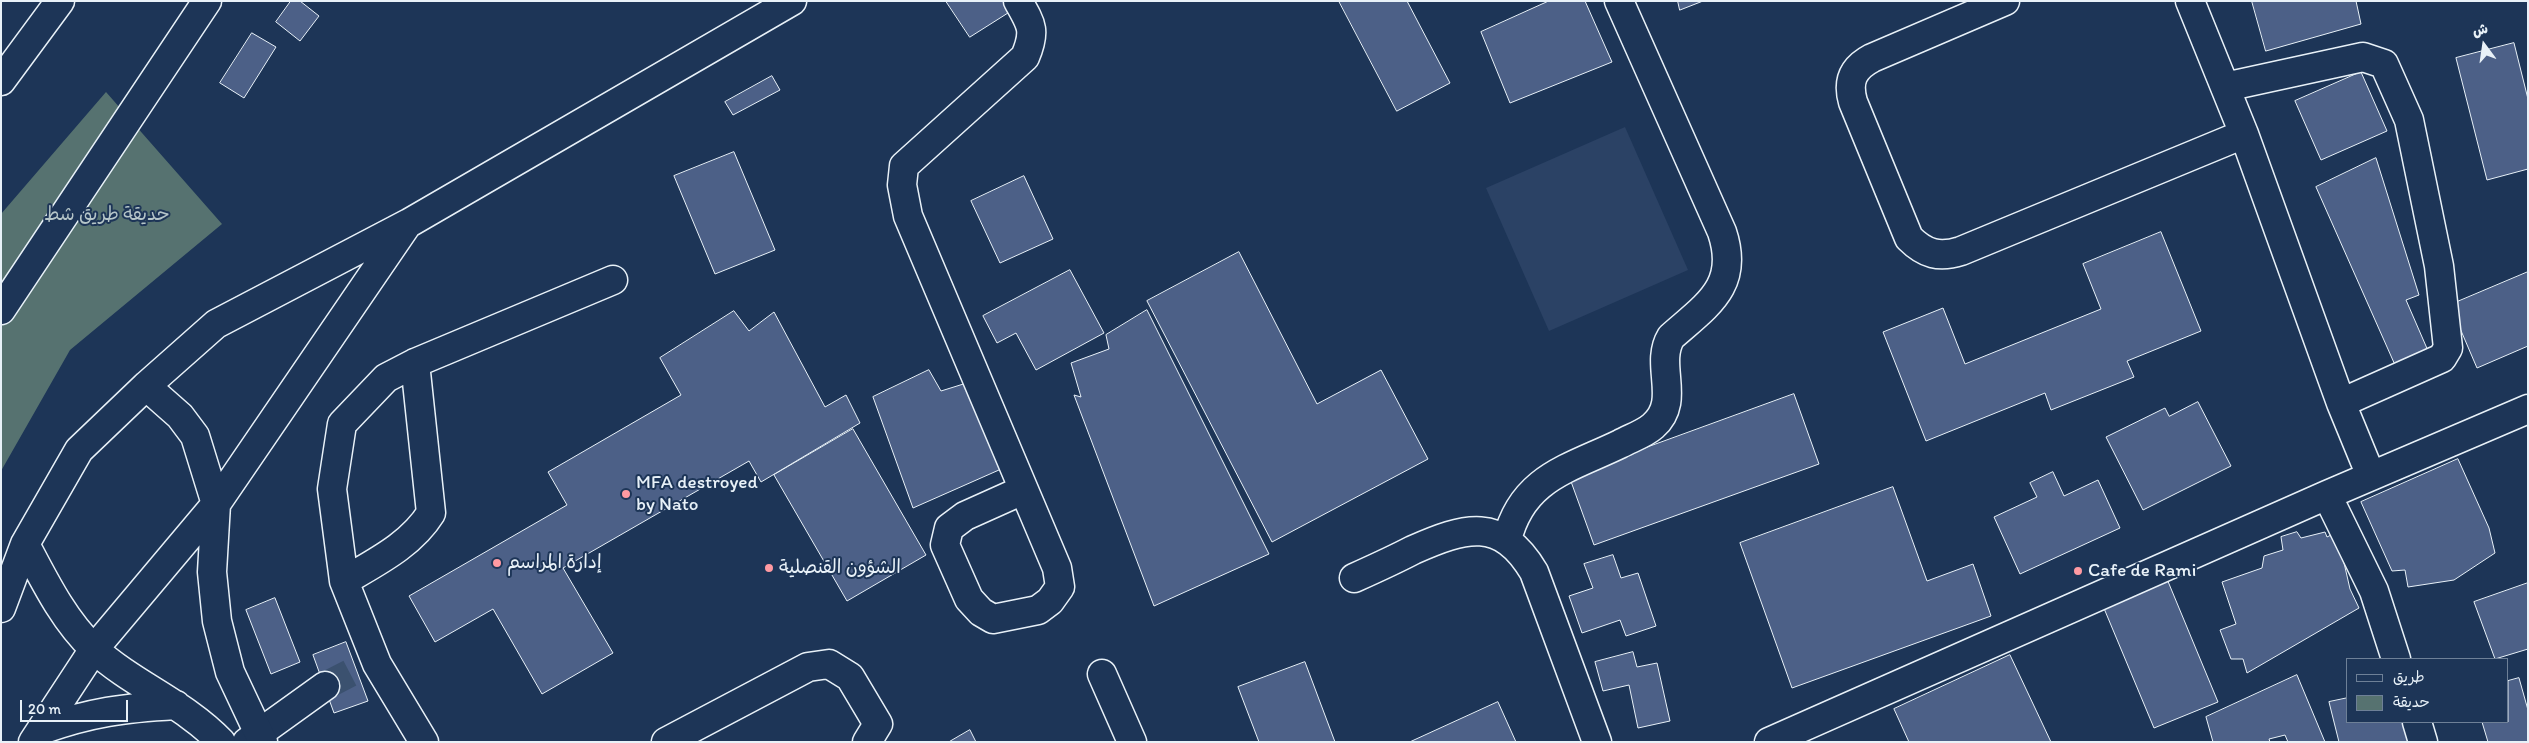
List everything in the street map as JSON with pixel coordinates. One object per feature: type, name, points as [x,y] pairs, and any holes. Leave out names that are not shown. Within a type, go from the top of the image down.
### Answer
[{"type":"main road","points":[[1,81],[60,1]]},
{"type":"main road","points":[[1,310],[207,1]]},
{"type":"main road","points":[[1,608],[25,544],[79,450],[146,386],[216,324],[409,223],[792,1]]},
{"type":"main road","points":[[1018,1],[1029,20],[1032,39],[1025,57],[904,166],[902,185],[908,216],[1057,568],[1060,587],[1050,601],[1038,610],[994,619],[981,612],[969,599],[945,545],[948,528],[965,516],[1023,490]]},
{"type":"main road","points":[[1506,540],[1511,521],[1520,505],[1532,490],[1548,479],[1645,432],[1660,418],[1668,400],[1665,352],[1667,344],[1671,336],[1714,299],[1726,273],[1726,245],[1722,232],[1619,1]]},
{"type":"main road","points":[[2005,1],[1872,58],[1860,64],[1852,76],[1850,89],[1853,102],[1910,238],[1920,248],[1932,254],[1947,256],[1961,252],[2244,134]]},
{"type":"main road","points":[[2190,1],[2244,134],[2341,403],[2371,476]]},
{"type":"main road","points":[[2225,87],[2363,57],[2384,64],[2409,120],[2439,266],[2448,348],[2442,358],[2341,403]]},
{"type":"main road","points":[[37,736],[94,649],[216,504],[409,223]]},
{"type":"main road","points":[[424,742],[366,667],[344,581],[332,489],[342,424],[386,378],[415,363],[613,280]]},
{"type":"main road","points":[[344,581],[389,555],[421,530],[431,513],[415,363]]},
{"type":"main road","points":[[146,386],[180,416],[195,436],[216,504],[212,572],[216,621],[230,672],[256,739],[325,686]]},
{"type":"main road","points":[[1769,742],[2327,494],[2528,409]]},
{"type":"main road","points":[[2327,494],[2374,591],[2396,658]]},
{"type":"main road","points":[[1354,578],[1444,536],[1464,531],[1486,531],[1506,540],[1523,554],[1534,572],[1597,742]]},
{"type":"main road","points":[[25,544],[68,618],[94,649],[130,677],[176,705],[210,731],[220,742]]},
{"type":"main road","points":[[666,742],[808,667],[829,664],[850,677],[878,724],[867,742]]},
{"type":"main road","points":[[1102,674],[1132,742]]},
{"type":"main road","points":[[37,736],[80,716],[116,709],[176,705]]},
{"type":"main road","points":[[2417,723],[2423,742]]},
{"type":"shaded area","points":[[1625,127],[1688,270],[1549,331],[1486,188]]},
{"type":"green space","name":"حديقة طريق شط","points":[[106,92],[222,224],[70,350],[1,471],[1,214]]},
{"type":"building","points":[[291,1],[300,1],[319,16],[300,41],[276,22]]},
{"type":"building","points":[[946,1],[1016,1],[1019,6],[970,37]]},
{"type":"building","points":[[1339,1],[1407,1],[1450,83],[1397,111]]},
{"type":"building","points":[[1549,1],[1585,1],[1612,62],[1510,103],[1481,32]]},
{"type":"building","points":[[1678,1],[1703,1],[1680,10]]},
{"type":"building","points":[[2252,1],[2356,1],[2361,24],[2266,51]]},
{"type":"building","points":[[252,33],[276,47],[244,98],[220,83]]},
{"type":"building","points":[[2514,43],[2528,99],[2528,169],[2487,180],[2456,58]]},
{"type":"building","points":[[2361,72],[2387,131],[2321,160],[2295,101]]},
{"type":"building","points":[[772,76],[780,90],[733,115],[725,102]]},
{"type":"building","points":[[734,152],[775,250],[715,274],[674,176]]},
{"type":"building","points":[[2376,158],[2419,295],[2406,300],[2432,360],[2399,374],[2316,187]]},
{"type":"building","points":[[1024,176],[1053,239],[1000,263],[971,201]]},
{"type":"building","points":[[2161,232],[2201,331],[2127,361],[2134,377],[2051,410],[2045,393],[1926,441],[1883,332],[1943,308],[1965,364],[2101,309],[2083,264]]},
{"type":"building","points":[[1239,252],[1317,404],[1381,370],[1428,459],[1272,542],[1147,301]]},
{"type":"building","points":[[1070,270],[1104,333],[1036,370],[1016,333],[997,343],[983,316]]},
{"type":"building","points":[[2528,272],[2528,346],[2477,368],[2450,305]]},
{"type":"building","points":[[1147,310],[1269,554],[1154,606],[1074,395],[1081,397],[1071,363],[1109,349],[1106,335]]},
{"type":"building","name":"MFA destroyed by Nato","points":[[734,311],[749,331],[774,312],[825,407],[846,395],[860,423],[761,482],[749,461],[563,568],[613,653],[542,694],[493,609],[435,642],[409,596],[567,505],[548,472],[681,395],[660,358]]},
{"type":"building","points":[[929,370],[941,391],[973,381],[1008,466],[913,508],[873,397]]},
{"type":"building","points":[[1794,394],[1819,464],[1594,545],[1569,476]]},
{"type":"building","points":[[2198,402],[2231,466],[2143,510],[2106,437],[2165,408],[2169,416]]},
{"type":"building","points":[[853,429],[926,555],[847,601],[774,475]]},
{"type":"building","points":[[2458,459],[2489,528],[2495,553],[2454,580],[2408,587],[2405,570],[2392,571],[2361,502]]},
{"type":"building","points":[[2053,472],[2064,496],[2098,480],[2120,528],[2020,574],[1994,517],[2037,497],[2030,483]]},
{"type":"building","points":[[1893,487],[1927,581],[1973,564],[1991,616],[1792,688],[1740,543]]},
{"type":"building","points":[[2297,532],[2301,538],[2325,532],[2327,537],[2337,532],[2350,589],[2359,608],[2247,673],[2243,659],[2231,659],[2220,630],[2236,624],[2222,582],[2262,568],[2264,556],[2283,550],[2281,537]]},
{"type":"building","points":[[1613,555],[1621,578],[1638,573],[1656,626],[1626,636],[1620,620],[1582,633],[1569,596],[1593,588],[1584,564]]},
{"type":"building","points":[[2167,579],[2218,702],[2154,728],[2103,606]]},
{"type":"building","points":[[2528,583],[2528,649],[2495,658],[2474,602]]},
{"type":"building","points":[[275,598],[300,662],[271,674],[246,610]]},
{"type":"building","points":[[346,642],[368,701],[334,713],[313,655]]},
{"type":"building","points":[[1633,652],[1637,667],[1657,663],[1670,721],[1638,728],[1629,685],[1603,691],[1595,662]]},
{"type":"building","points":[[2010,655],[2051,742],[1909,742],[1894,709]]},
{"type":"building","points":[[1305,662],[1335,742],[1259,742],[1238,687]]},
{"type":"building","points":[[2297,675],[2325,742],[2288,742],[2285,735],[2269,739],[2270,742],[2213,742],[2206,717]]},
{"type":"building","points":[[2519,678],[2528,710],[2528,742],[2488,742],[2482,723],[2509,723],[2509,681]]},
{"type":"building","points":[[2346,698],[2346,723],[2420,723],[2425,742],[2339,742],[2329,702]]},
{"type":"building","points":[[1498,702],[1516,742],[1410,742]]},
{"type":"building","points":[[970,730],[976,742],[949,742]]},
{"type":"tunnel","points":[[325,686],[356,670]]},
{"type":"place","name":"MFA destroyed by Nato","points":[[626,494]]},
{"type":"place","name":"إدارة المراسم","points":[[497,563]]},
{"type":"place","name":"الشؤون القنصلية","points":[[769,568]]},
{"type":"place","name":"Cafe de Rami","points":[[2078,571]]}]
